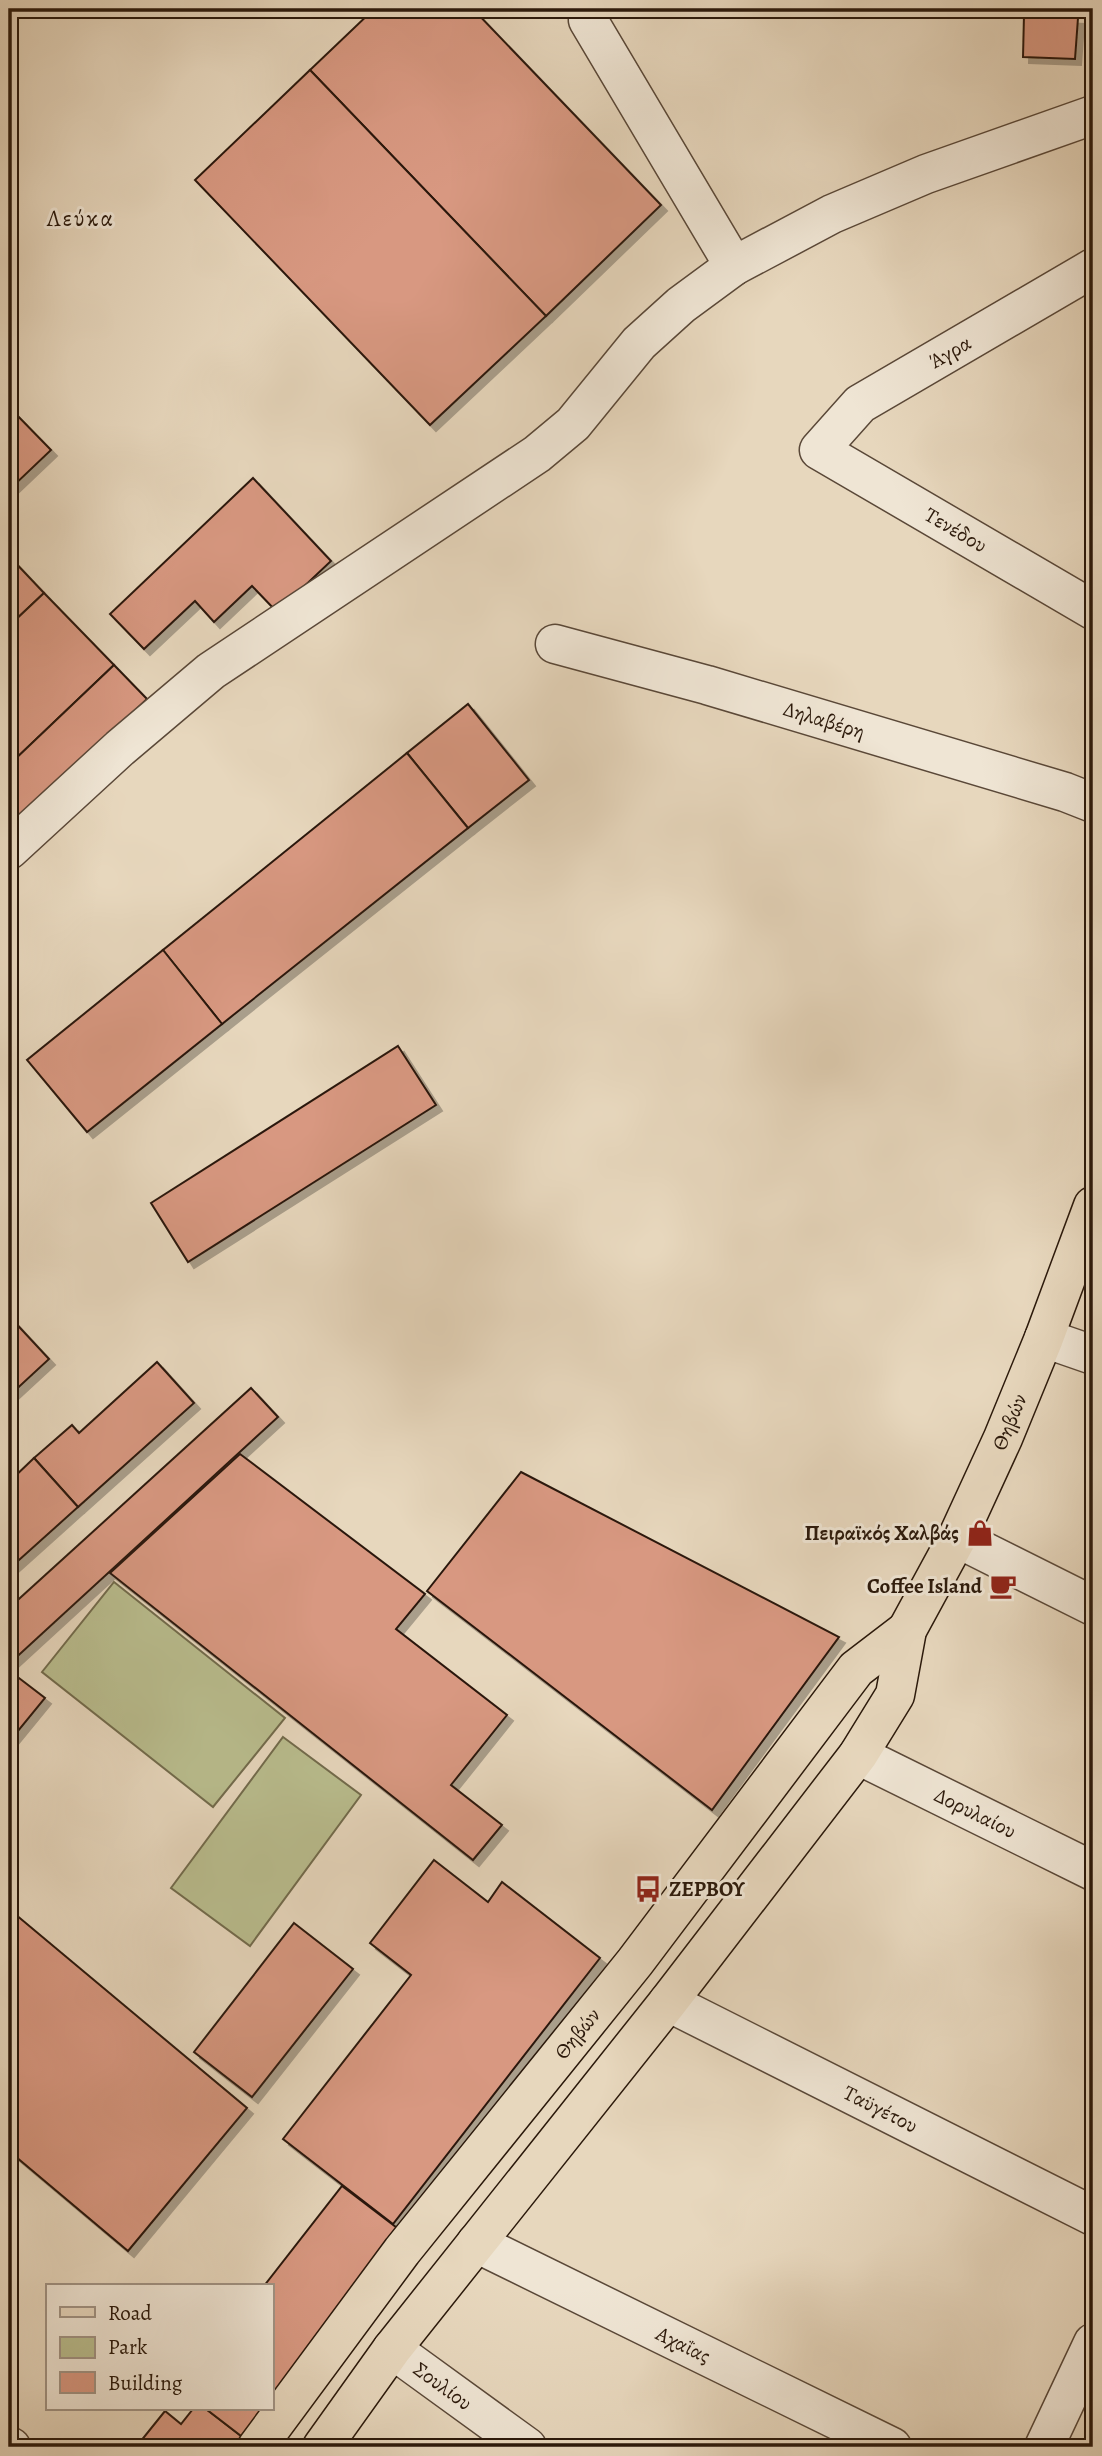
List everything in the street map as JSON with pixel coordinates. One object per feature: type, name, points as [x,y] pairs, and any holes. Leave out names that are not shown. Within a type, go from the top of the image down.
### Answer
[{"type":"main road","name":"Θηβών","points":[[322,2447],[392,2349],[668,2002],[858,1755],[895,1695],[907,1630],[957,1538],[1003,1438],[1093,1206]]},
{"type":"main road","name":"Θηβών","points":[[257,2447],[402,2251],[635,1962],[856,1669],[907,1630]]},
{"type":"street","points":[[588,20],[734,266]]},
{"type":"street","points":[[9,850],[120,748],[211,671],[537,454],[573,424],[639,342],[681,305],[734,266],[832,214],[926,174],[1038,132],[1093,115]]},
{"type":"street","name":"Άγρα","points":[[819,450],[860,404],[1093,268]]},
{"type":"street","name":"Τενέδου","points":[[819,450],[1093,610]]},
{"type":"street","name":"Δηλαβέρη","points":[[555,644],[707,685],[1065,792],[1093,803]]},
{"type":"street","points":[[1044,1338],[1093,1355]]},
{"type":"street","points":[[957,1538],[1093,1606]]},
{"type":"street","name":"Δορυλαίου","points":[[858,1755],[1093,1871]]},
{"type":"street","name":"Ταϋγέτου","points":[[668,2002],[1093,2216]]},
{"type":"street","name":"Αχαΐας","points":[[476,2243],[892,2447]]},
{"type":"street","points":[[1044,2447],[1093,2343]]},
{"type":"street","name":"Σουλίου","points":[[392,2349],[527,2447]]},
{"type":"green space","points":[[114,1582],[285,1718],[213,1807],[42,1672]]},
{"type":"green space","points":[[283,1737],[361,1795],[250,1946],[171,1888]]},
{"type":"building","points":[[374,9],[473,9],[661,205],[546,316],[310,70]]},
{"type":"building","points":[[1024,15],[1078,18],[1075,59],[1023,57]]},
{"type":"building","points":[[310,70],[546,316],[430,425],[195,180]]},
{"type":"building","points":[[9,407],[51,450],[9,490]]},
{"type":"building","points":[[253,478],[331,561],[277,612],[252,586],[214,622],[195,601],[144,649],[110,614]]},
{"type":"building","points":[[9,556],[44,593],[9,626]]},
{"type":"building","points":[[44,593],[114,665],[9,765],[9,626]]},
{"type":"building","points":[[114,665],[147,699],[9,831],[9,765]]},
{"type":"building","points":[[468,704],[529,780],[468,828],[407,753]]},
{"type":"building","points":[[407,753],[468,828],[222,1024],[163,950]]},
{"type":"building","points":[[163,950],[222,1024],[87,1132],[27,1060]]},
{"type":"building","points":[[398,1046],[436,1105],[188,1262],[151,1203]]},
{"type":"building","points":[[9,1316],[49,1359],[9,1396]]},
{"type":"building","points":[[157,1362],[194,1403],[78,1507],[34,1458],[72,1425],[79,1433]]},
{"type":"building","points":[[251,1388],[278,1417],[9,1664],[9,1608]]},
{"type":"building","points":[[240,1454],[425,1594],[396,1629],[507,1715],[451,1785],[502,1825],[473,1860],[110,1573]]},
{"type":"building","points":[[34,1458],[78,1507],[9,1569],[9,1482]]},
{"type":"building","points":[[521,1472],[839,1637],[712,1810],[427,1591]]},
{"type":"building","points":[[15,1675],[45,1698],[9,1742],[9,1682]]},
{"type":"building","points":[[434,1860],[488,1902],[502,1882],[600,1958],[393,2224],[283,2139],[411,1975],[370,1943]]},
{"type":"building","points":[[9,1909],[247,2108],[128,2251],[9,2151]]},
{"type":"building","points":[[294,1923],[353,1969],[252,2097],[194,2052]]},
{"type":"building","points":[[342,2186],[405,2234],[273,2402],[273,2284],[266,2284]]},
{"type":"building","points":[[192,2410],[207,2410],[245,2439],[238,2447],[136,2447],[165,2411],[181,2424]]},
{"type":"building","points":[[207,2410],[267,2410],[245,2439]]},
{"type":"place","name":"Πειραϊκός Χαλβάς","points":[[980,1533]]},
{"type":"place","name":"Coffee Island","points":[[1003,1586]]},
{"type":"place","name":"ΖΕΡΒΟΥ","points":[[648,1889]]},
{"type":"district","name":"Λεύκα","points":[[81,218]]}]
